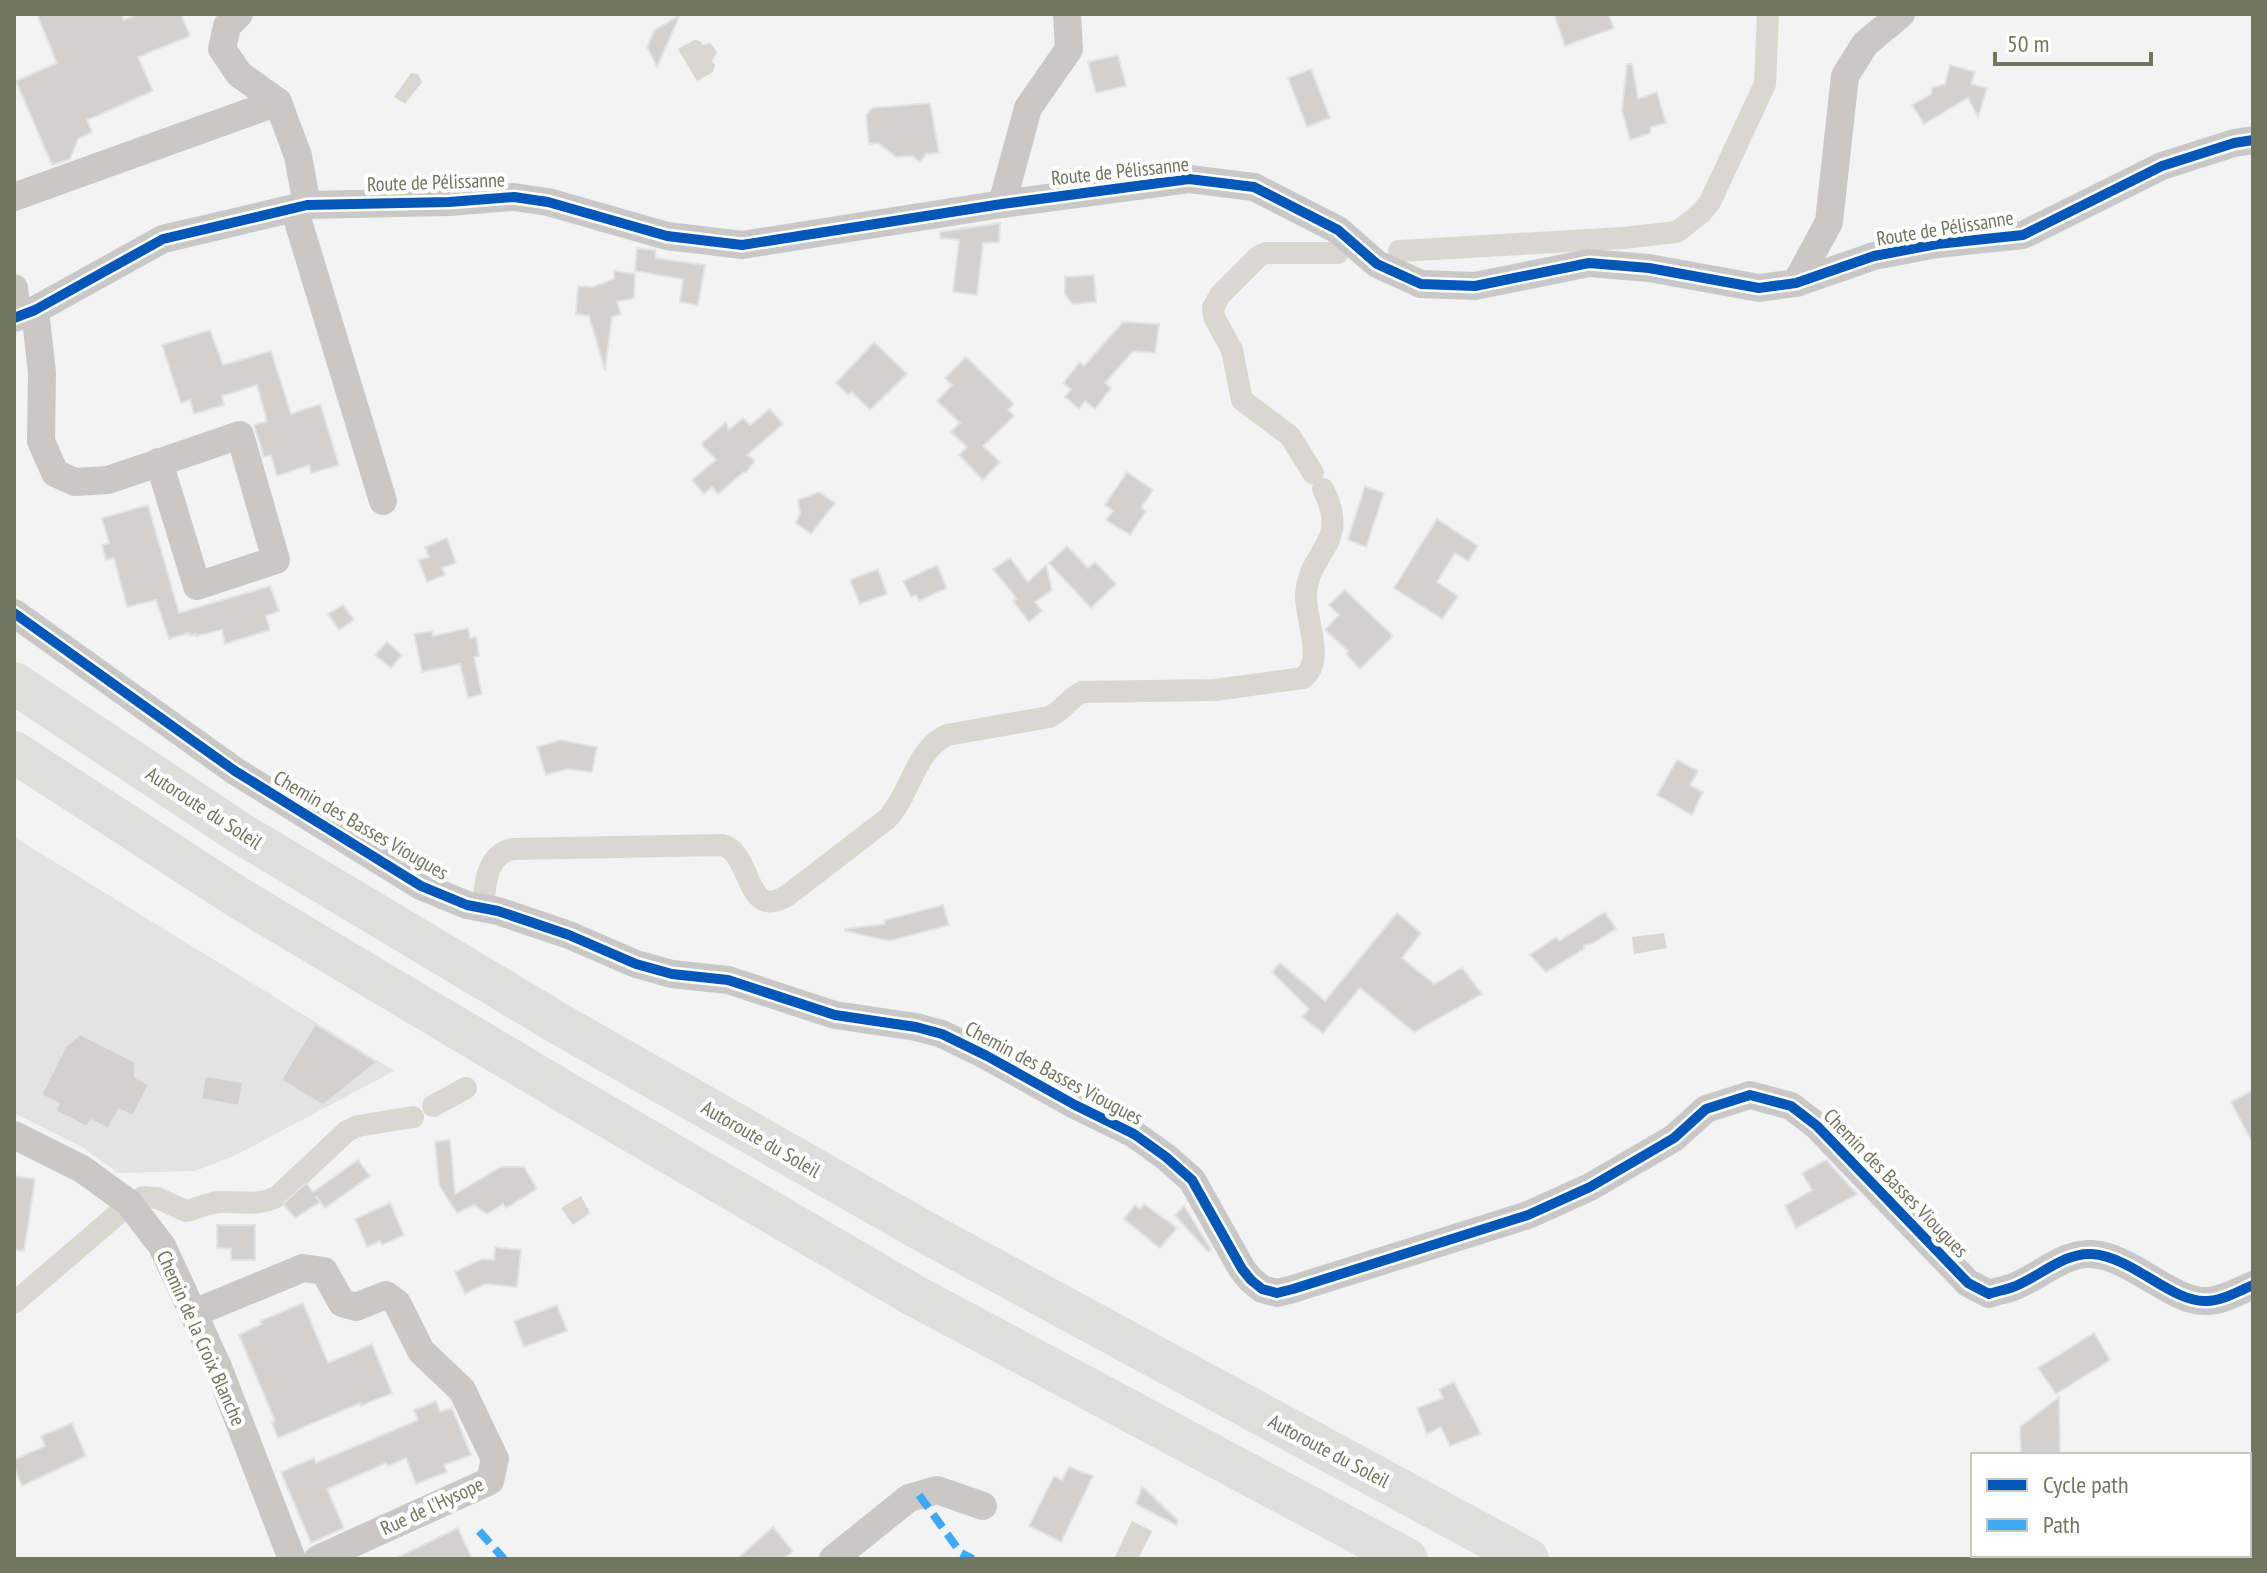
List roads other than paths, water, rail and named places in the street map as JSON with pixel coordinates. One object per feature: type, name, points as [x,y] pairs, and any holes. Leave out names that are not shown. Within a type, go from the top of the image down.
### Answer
[{"type":"highway","name":"Autoroute du Soleil","points":[[14,683],[240,833],[561,1025],[925,1232],[1528,1559]]},
{"type":"highway","points":[[14,752],[242,900],[915,1296],[1407,1559]]},
{"type":"street","points":[[239,14],[227,26],[222,49],[239,74],[278,102],[298,156],[300,206],[383,501]]},
{"type":"street","points":[[1002,204],[1028,108],[1069,49],[1067,14]]},
{"type":"street","points":[[1796,283],[1829,222],[1845,76],[1865,44],[1901,14]]},
{"type":"street","points":[[14,197],[278,102]]},
{"type":"street","name":"Route de Pélissanne","points":[[22,315],[163,239],[300,206],[514,197],[548,202],[667,236],[742,245],[1002,204],[1189,179],[1254,187],[1338,230],[1377,264],[1421,284],[1475,286],[1589,263],[1649,268],[1759,288],[1796,283],[1874,256],[1937,244],[2023,235],[2162,166],[2253,140]]},
{"type":"street","points":[[14,288],[42,373],[41,441],[55,473],[75,482],[108,480],[159,462],[240,435],[276,560],[197,586],[159,462]]},
{"type":"street","name":"Chemin des Basses Viougues","points":[[14,613],[235,771],[421,886],[467,905],[498,911],[569,935],[636,964],[672,974],[728,980],[835,1015],[942,1034],[1134,1134],[1192,1180],[1242,1269],[1262,1289],[1277,1293],[1293,1289],[1528,1215],[1590,1187],[1674,1138],[1706,1109],[1750,1095],[1791,1106],[1817,1126],[1968,1283],[1989,1294],[2013,1287],[2076,1255],[2092,1254],[2120,1260],[2184,1296],[2205,1302],[2253,1285]]},
{"type":"street","name":"Chemin de la Croix Blanche","points":[[14,1135],[82,1169],[129,1203],[162,1246],[218,1367],[292,1559]]},
{"type":"street","name":"Rue de l'Hysope","points":[[194,1313],[303,1268],[324,1271],[342,1303],[356,1307],[386,1295],[397,1303],[421,1351],[462,1390],[495,1459],[490,1481],[318,1559]]},
{"type":"street","points":[[833,1559],[909,1498],[937,1490],[983,1506]]},
{"type":"waterway","points":[[1399,251],[1677,232],[1710,202],[1765,84],[1768,14]]},
{"type":"waterway","points":[[1313,473],[1290,436],[1242,400],[1232,350],[1214,317],[1213,308],[1220,295],[1259,256],[1266,253],[1338,253]]},
{"type":"waterway","points":[[484,900],[487,876],[493,862],[512,849],[722,845],[732,850],[756,893],[763,900],[774,901],[788,895],[887,819],[927,751],[947,735],[1049,717],[1082,692],[1215,690],[1303,678],[1310,670],[1314,650],[1306,595],[1309,579],[1331,535],[1333,523],[1323,489]]},
{"type":"waterway","points":[[433,1106],[466,1088]]},
{"type":"waterway","points":[[143,1197],[157,1198],[186,1211],[215,1203],[271,1199],[278,1196],[347,1131],[358,1126],[413,1117]]},
{"type":"waterway","points":[[14,1303],[119,1213]]}]
